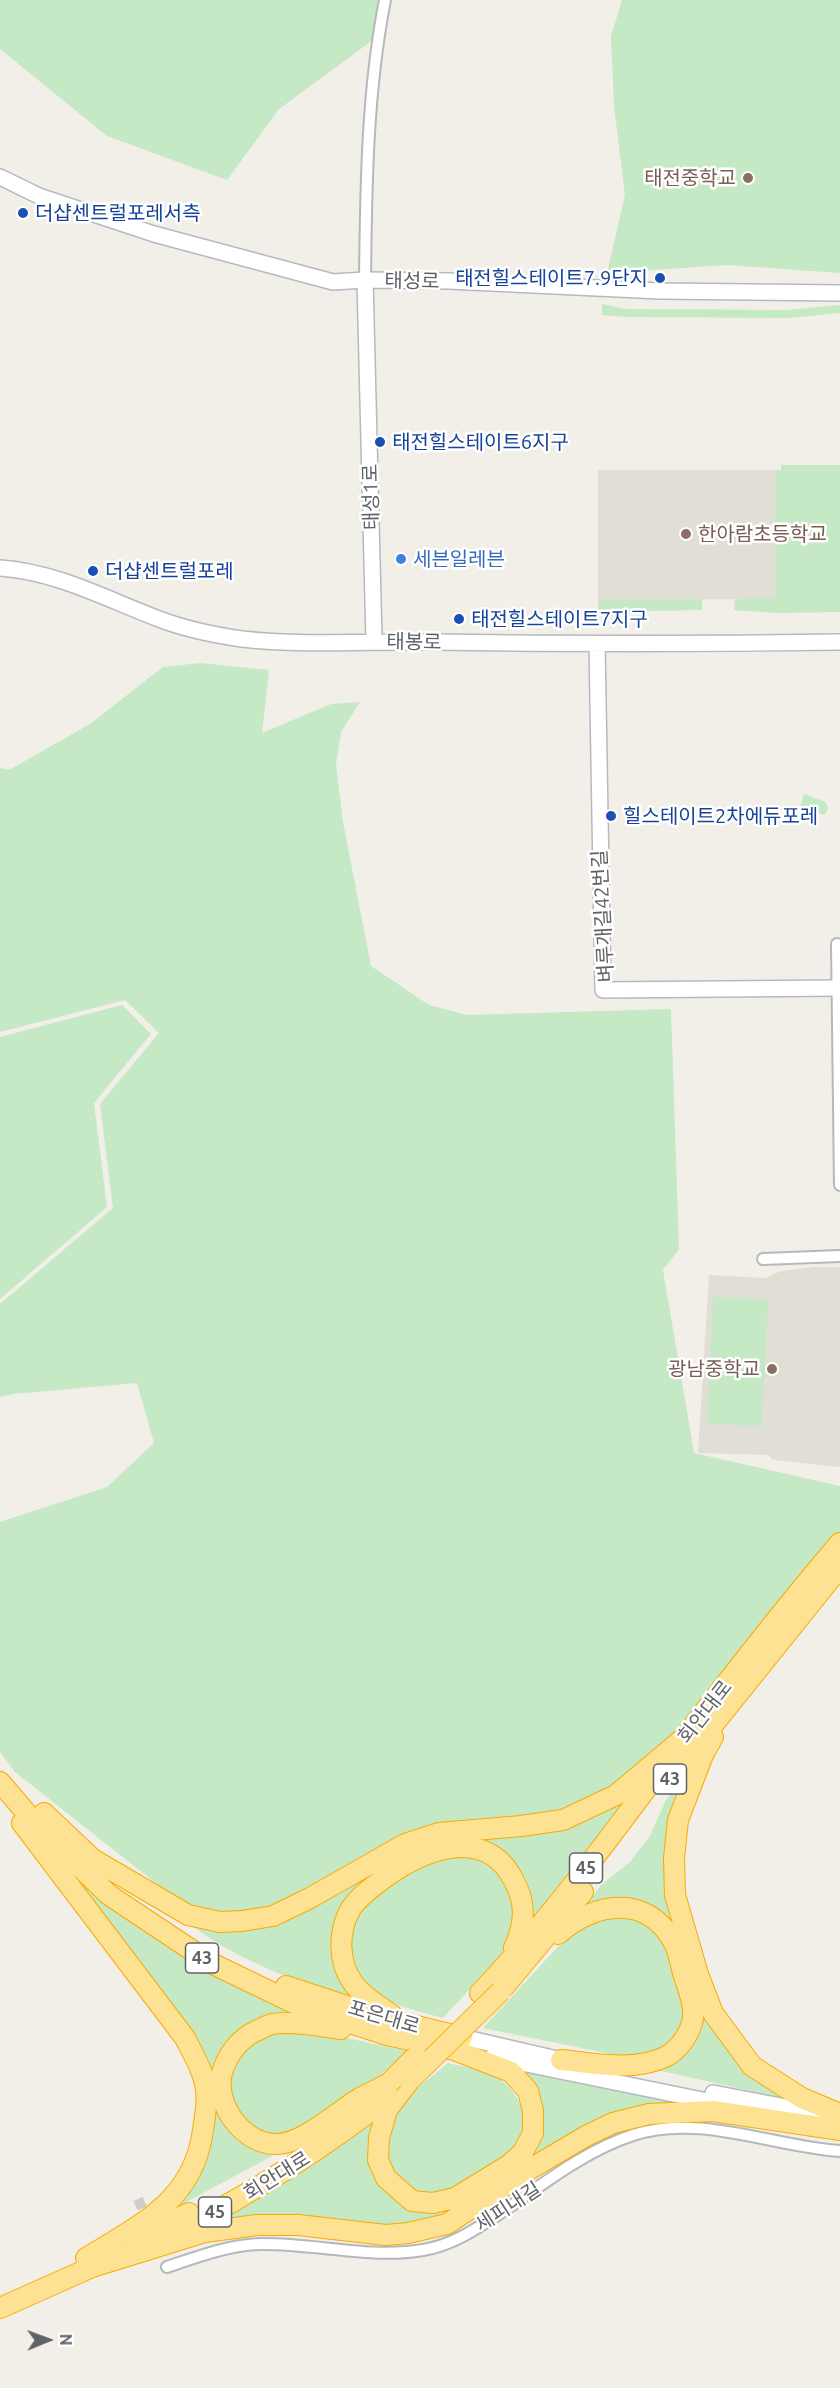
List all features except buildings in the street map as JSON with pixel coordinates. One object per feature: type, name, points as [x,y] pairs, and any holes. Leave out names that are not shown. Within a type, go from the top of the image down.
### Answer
[{"type":"highway","name":"회안대로","points":[[0,2308],[124,2243],[222,2198],[291,2157],[335,2127],[389,2083],[505,1967],[608,1840],[752,1651],[840,1543]]},
{"type":"highway","name":"회안대로","points":[[0,2294],[170,2235],[239,2200],[337,2138],[409,2081],[501,1991],[527,1962],[688,1755],[840,1567]]},
{"type":"highway","points":[[730,1705],[704,1755],[678,1820],[674,1858],[675,1895],[680,1914],[713,2013],[752,2066],[802,2098],[840,2116]]},
{"type":"highway","points":[[91,1858],[188,1916],[220,1922],[273,1916],[310,1898],[405,1844],[439,1833],[563,1820],[616,1795],[685,1737]]},
{"type":"highway","name":"포은대로","points":[[0,1765],[32,1802],[91,1858],[167,1920],[214,1951],[258,1974],[308,1995],[404,2023],[458,2043]]},
{"type":"highway","name":"포은대로","points":[[0,1782],[35,1823],[109,1895],[211,1964],[304,2008],[387,2035],[458,2043]]},
{"type":"highway","points":[[0,1788],[32,1838],[185,2038],[198,2065],[206,2090],[199,2152],[181,2190],[166,2205],[88,2263]]},
{"type":"highway","points":[[404,2023],[376,2004],[353,1984],[344,1963],[340,1939],[351,1909],[370,1888],[414,1860],[442,1848],[460,1846],[482,1851],[509,1870],[517,1886],[523,1908],[523,1928],[505,1967]]},
{"type":"highway","points":[[527,1962],[567,1926],[593,1911],[615,1907],[640,1910],[660,1923],[674,1943],[691,1998],[693,2018],[687,2037],[667,2056],[651,2063],[625,2066],[561,2060]]},
{"type":"highway","points":[[387,2035],[315,2025],[271,2024],[247,2035],[231,2052],[222,2074],[223,2098],[234,2122],[244,2132],[257,2140],[277,2144],[305,2135],[361,2098],[389,2083]]},
{"type":"highway","points":[[409,2081],[387,2110],[379,2138],[378,2160],[386,2178],[399,2192],[412,2201],[433,2203],[455,2198],[509,2165],[523,2152],[533,2133],[533,2111],[528,2091],[511,2072],[458,2043]]},
{"type":"highway","points":[[88,2263],[205,2232],[257,2225],[298,2225],[386,2235],[408,2233],[447,2224],[530,2169],[586,2136],[613,2123],[649,2114],[713,2111],[840,2129]]},
{"type":"street","points":[[365,280],[371,96],[385,0]]},
{"type":"street","name":"태성로","points":[[0,177],[39,196],[154,234],[333,282],[449,281],[660,291],[840,293]]},
{"type":"street","name":"태성1로","points":[[365,280],[374,641]]},
{"type":"street","name":"태봉로","points":[[0,568],[60,579],[160,619],[213,634],[290,643],[374,641],[597,644],[840,642]]},
{"type":"street","name":"벼루개길42번길","points":[[597,644],[603,990],[839,988]]},
{"type":"street","points":[[837,944],[840,1185]]},
{"type":"street","points":[[763,1259],[840,1256]]},
{"type":"street","name":"포은대로","points":[[458,2043],[561,2060],[840,2116]]},
{"type":"street","name":"포은대로","points":[[458,2043],[840,2129]]},
{"type":"street","name":"세피내길","points":[[167,2267],[232,2248],[258,2244],[390,2253],[424,2250],[442,2245],[464,2236],[487,2222],[585,2157],[633,2135],[651,2131],[708,2129],[840,2151]]},
{"type":"shaded area","name":"한아람초등학교","points":[[598,470],[775,470],[775,599],[598,600]]},
{"type":"shaded area","name":"광남중학교","points":[[840,1267],[840,1467],[773,1460],[768,1455],[698,1453],[709,1275],[766,1278],[781,1271]]},
{"type":"green space","points":[[0,0],[378,0],[377,37],[279,109],[227,180],[107,136],[0,49]]},
{"type":"green space","points":[[622,0],[840,0],[840,273],[727,265],[607,273],[625,195],[614,106],[611,36]]},
{"type":"green space","points":[[602,304],[626,309],[786,310],[840,305],[840,313],[789,318],[630,317],[602,315]]},
{"type":"green space","points":[[781,465],[840,465],[840,612],[775,613],[734,610],[735,599],[775,598],[775,470],[781,470]]},
{"type":"green space","points":[[702,599],[702,610],[598,612],[598,600]]},
{"type":"green space","points":[[200,663],[269,670],[262,733],[331,704],[360,702],[341,732],[336,765],[343,822],[371,966],[429,1005],[467,1015],[671,1009],[679,1249],[663,1270],[694,1453],[840,1486],[840,1533],[667,1742],[626,1780],[591,1799],[547,1815],[441,1824],[398,1837],[273,1908],[241,1915],[207,1914],[176,1899],[15,1772],[0,1752],[0,1522],[107,1487],[154,1443],[137,1383],[0,1397],[0,1304],[113,1208],[100,1104],[159,1033],[125,1000],[0,1032],[0,768],[9,770],[90,724],[163,667]]},
{"type":"green space","points":[[804,794],[825,802],[828,807],[825,815],[800,808]]},
{"type":"green space","points":[[122,1005],[151,1034],[94,1103],[107,1207],[0,1299],[0,1037]]},
{"type":"green space","points":[[713,1297],[768,1299],[762,1426],[707,1424]]},
{"type":"green space","points":[[686,1773],[673,1825],[701,1996],[796,2101],[648,2068],[692,2036],[669,1925],[647,1904],[610,1901],[581,1910],[601,1885],[630,1862],[650,1836],[665,1802]]},
{"type":"green space","points":[[636,1788],[527,1930],[526,1890],[462,1842],[340,1914],[363,2006],[250,1961],[209,1938],[192,1925],[245,1931],[291,1916],[423,1846],[539,1833],[577,1824],[615,1804]]},
{"type":"green space","points":[[451,1856],[473,1856],[494,1869],[506,1881],[515,1905],[517,1928],[501,1955],[443,2018],[390,2002],[359,1980],[348,1942],[352,1923],[361,1907],[376,1893],[413,1871]]},
{"type":"green space","points":[[60,1862],[140,1928],[196,1963],[309,2015],[226,2052],[224,2117],[285,2149],[164,2214],[184,2194],[207,2074]]},
{"type":"green space","points":[[635,1915],[655,1927],[668,1946],[690,2016],[670,2049],[630,2058],[483,2028],[578,1925],[596,1916]]},
{"type":"green space","points":[[271,2028],[300,2028],[407,2051],[370,2084],[295,2135],[266,2138],[250,2132],[229,2102],[229,2071],[235,2056]]},
{"type":"green space","points":[[448,2063],[485,2072],[496,2077],[512,2090],[522,2108],[524,2128],[522,2138],[509,2155],[455,2189],[434,2193],[415,2190],[399,2180],[388,2162],[388,2131],[399,2108],[417,2089]]},
{"type":"green space","points":[[519,2071],[684,2103],[642,2111],[450,2213],[395,2230],[188,2233],[379,2114],[374,2159],[436,2211],[530,2151]]},
{"type":"tunnel","points":[[138,2199],[148,2221]]},
{"type":"place","name":"태전중학교","points":[[748,178]]},
{"type":"place","name":"더샵센트럴포레서측","points":[[23,213]]},
{"type":"place","name":"태전힐스테이트7.9단지","points":[[660,278]]},
{"type":"place","name":"태전힐스테이트6지구","points":[[380,442]]},
{"type":"place","name":"한아람초등학교","points":[[686,534]]},
{"type":"place","name":"세븐일레븐","points":[[401,559]]},
{"type":"place","name":"더샵센트럴포레","points":[[93,571]]},
{"type":"place","name":"태전힐스테이트7지구","points":[[459,619]]},
{"type":"place","name":"힐스테이트2차에듀포레","points":[[611,816]]},
{"type":"place","name":"광남중학교","points":[[772,1369]]}]
